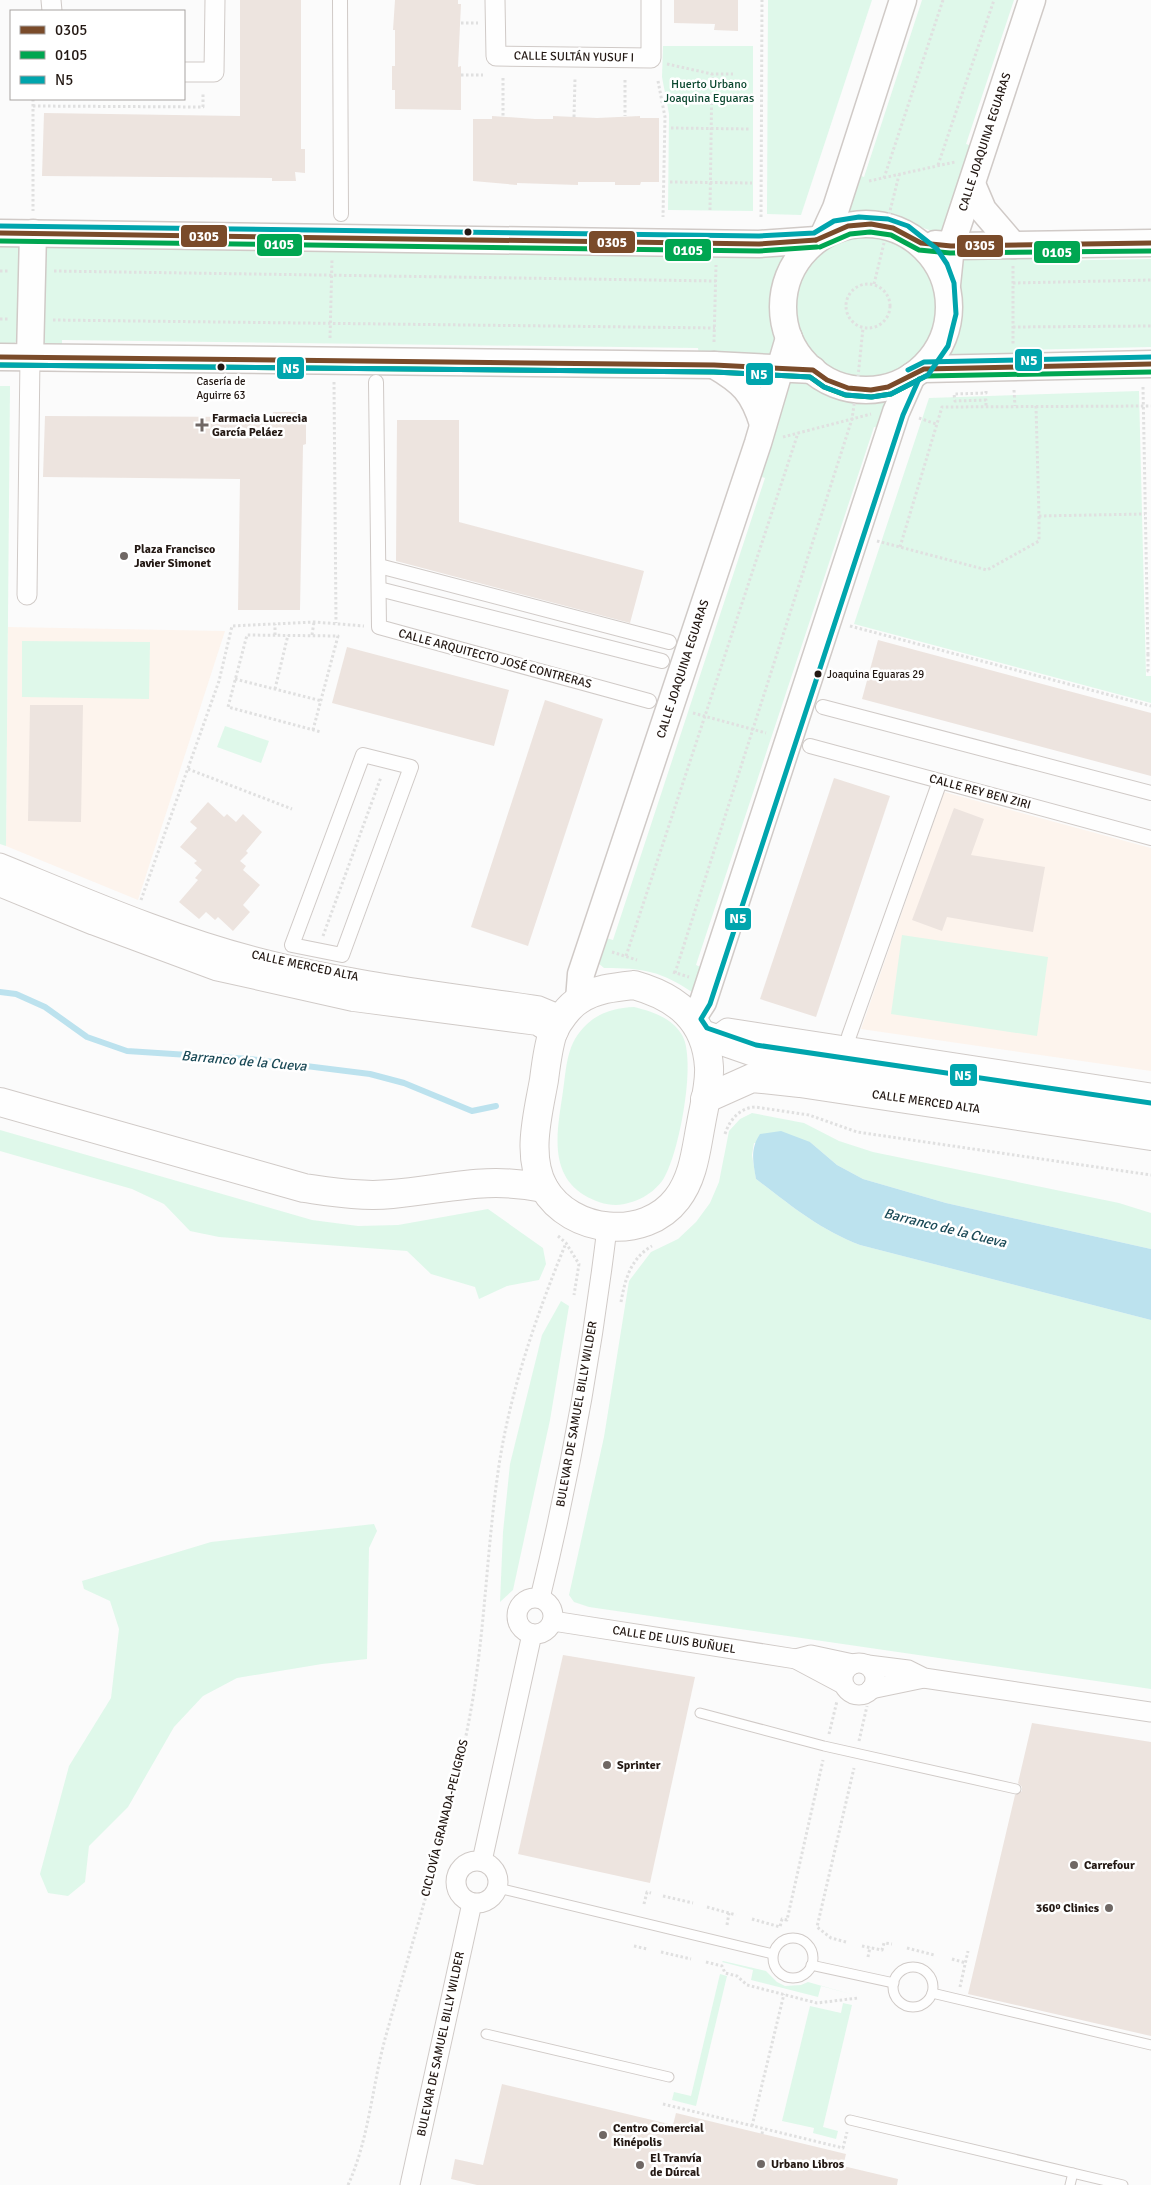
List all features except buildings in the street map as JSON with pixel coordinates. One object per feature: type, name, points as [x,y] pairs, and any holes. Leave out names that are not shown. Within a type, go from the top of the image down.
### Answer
[{"type":"main road","points":[[820,237],[836,208],[904,0]]},
{"type":"main road","name":"CALLE JOAQUINA EGUARAS","points":[[947,286],[951,246],[966,173],[1032,0]]},
{"type":"main road","points":[[966,173],[983,210],[1013,254]]},
{"type":"main road","points":[[703,1030],[677,1004],[657,992],[634,985],[608,988],[565,1016],[535,1136],[536,1162],[544,1188],[560,1206],[581,1219],[607,1228],[636,1226],[659,1216],[678,1198],[693,1167],[709,1068],[703,1030],[703,1002],[896,412],[918,373],[941,344],[947,326],[949,300],[947,286],[940,267],[919,242],[904,232],[887,226],[860,224],[837,228],[820,237],[803,252],[793,267],[786,284],[783,316],[789,338],[803,360],[813,370],[828,380],[848,388],[871,390],[888,387],[918,373],[1147,376]]},
{"type":"main road","points":[[0,233],[759,244],[820,237]]},
{"type":"main road","points":[[30,357],[33,234]]},
{"type":"main road","points":[[919,242],[1013,254],[1151,243]]},
{"type":"main road","name":"CALLE JOAQUINA EGUARAS","points":[[565,1016],[769,431],[789,338]]},
{"type":"main road","points":[[714,356],[753,396],[769,431]]},
{"type":"main road","points":[[0,357],[714,356],[782,368],[813,370]]},
{"type":"main road","name":"CALLE MERCED ALTA","points":[[0,882],[94,921],[216,966],[354,997],[538,1021],[565,1016]]},
{"type":"main road","name":"CALLE MERCED ALTA","points":[[703,1030],[763,1053],[1151,1112]]},
{"type":"main road","name":"CALLE MERCED ALTA","points":[[705,1099],[752,1078],[800,1083],[1151,1136]]},
{"type":"main road","points":[[0,1102],[304,1188],[351,1195],[391,1194],[493,1181],[520,1183],[544,1188]]},
{"type":"street","points":[[185,72],[214,72],[215,0]]},
{"type":"street","points":[[340,0],[341,214]]},
{"type":"street","name":"CALLE SULTÁN YUSUF I","points":[[495,0],[496,56],[651,58],[651,0]]},
{"type":"street","points":[[27,595],[30,357]]},
{"type":"street","points":[[376,382],[379,627]]},
{"type":"street","points":[[378,566],[669,642]]},
{"type":"street","points":[[379,588],[662,661]]},
{"type":"street","name":"CALLE ARQUITECTO JOSÉ CONTRERAS","points":[[379,627],[649,701]]},
{"type":"street","points":[[823,707],[1151,793]]},
{"type":"street","name":"CALLE REY BEN ZIRI","points":[[810,746],[1151,838]]},
{"type":"street","points":[[363,755],[412,767],[342,954],[318,950],[292,945],[363,755]]},
{"type":"street","points":[[849,1036],[940,781]]},
{"type":"street","name":"CALLE MERCED ALTA","points":[[0,863],[134,918],[263,959],[358,978],[539,1006],[565,1016]]},
{"type":"street","points":[[703,1030],[727,1028],[762,1035],[1151,1093]]},
{"type":"street","name":"BULEVAR DE SAMUEL BILLY WILDER","points":[[540,1598],[574,1441],[598,1298],[607,1228]]},
{"type":"street","points":[[540,1598],[552,1608],[553,1620],[544,1633],[532,1634],[522,1629],[517,1618],[517,1612],[524,1602],[540,1598]]},
{"type":"street","name":"CALLE DE LUIS BUÑUEL","points":[[553,1620],[796,1659],[811,1655],[908,1670],[924,1678],[1151,1712]]},
{"type":"street","points":[[482,1860],[532,1634]]},
{"type":"street","name":"CALLE DE LUIS BUÑUEL","points":[[796,1659],[841,1690]]},
{"type":"street","points":[[860,1664],[874,1674],[875,1679],[870,1695],[854,1694],[841,1690],[845,1670],[860,1664]]},
{"type":"street","name":"CALLE DE LUIS BUÑUEL","points":[[870,1695],[924,1678]]},
{"type":"street","points":[[482,1860],[488,1863],[497,1873],[498,1888],[492,1898],[486,1902],[472,1903],[460,1894],[457,1888],[457,1873],[467,1863],[482,1860]]},
{"type":"street","name":"BULEVAR DE SAMUEL BILLY WILDER","points":[[410,2185],[472,1903]]},
{"type":"lane","points":[[700,1713],[735,1721],[742,1726],[824,1746],[1016,1789]]},
{"type":"lane","points":[[498,1888],[773,1954]]},
{"type":"lane","points":[[791,1938],[797,1939],[808,1946],[812,1958],[811,1965],[800,1977],[789,1978],[778,1972],[774,1966],[773,1954],[779,1944],[791,1938]]},
{"type":"lane","points":[[811,1965],[894,1983]]},
{"type":"lane","points":[[906,1968],[917,1968],[923,1970],[931,1978],[932,1993],[930,1998],[920,2006],[907,2006],[896,1997],[894,1983],[900,1972],[906,1968]]},
{"type":"lane","points":[[932,1993],[1151,2045]]},
{"type":"lane","points":[[486,2034],[669,2077]]},
{"type":"lane","points":[[850,2120],[1123,2185]]},
{"type":"lane","points":[[1070,2185],[1073,2173]]},
{"type":"path","points":[[761,218],[762,0]]},
{"type":"path","points":[[884,178],[943,0]]},
{"type":"path","points":[[938,166],[994,0]]},
{"type":"path","points":[[461,23],[483,23]]},
{"type":"path","points":[[663,63],[712,74],[733,74]]},
{"type":"path","points":[[710,210],[712,74]]},
{"type":"path","points":[[461,75],[483,75]]},
{"type":"path","points":[[503,78],[503,116]]},
{"type":"path","points":[[574,80],[574,117]]},
{"type":"path","points":[[624,80],[625,116]]},
{"type":"path","points":[[658,81],[665,116],[664,217]]},
{"type":"path","points":[[33,106],[203,107],[203,92]]},
{"type":"path","points":[[33,100],[33,206]]},
{"type":"path","points":[[671,128],[751,129]]},
{"type":"path","points":[[867,181],[938,166],[966,173]]},
{"type":"path","points":[[889,215],[899,174]]},
{"type":"path","points":[[670,182],[752,183]]},
{"type":"path","points":[[874,284],[884,242]]},
{"type":"path","points":[[330,342],[332,251]]},
{"type":"path","points":[[1013,254],[1013,351]]},
{"type":"path","points":[[714,356],[717,258]]},
{"type":"path","points":[[51,271],[716,281]]},
{"type":"path","points":[[1013,283],[1151,280]]},
{"type":"path","points":[[866,283],[874,284],[886,292],[891,307],[884,321],[878,326],[863,328],[856,325],[847,315],[846,300],[853,288],[866,283]]},
{"type":"path","points":[[50,320],[715,328]]},
{"type":"path","points":[[1013,327],[1151,326]]},
{"type":"path","points":[[858,376],[863,328]]},
{"type":"path","points":[[1147,376],[1143,406],[1148,671],[1151,671]]},
{"type":"path","points":[[334,381],[336,623]]},
{"type":"path","points":[[986,390],[986,393],[954,394],[954,401],[986,400],[986,407]]},
{"type":"path","points":[[1014,390],[1015,406]]},
{"type":"path","points":[[675,973],[852,419],[855,398]]},
{"type":"path","points":[[877,541],[987,570],[1039,541],[1036,406]]},
{"type":"path","points":[[900,548],[942,407],[1151,406]]},
{"type":"path","points":[[769,431],[798,433],[878,412]]},
{"type":"path","points":[[918,418],[937,424]]},
{"type":"path","points":[[626,956],[798,433]]},
{"type":"path","points":[[1039,516],[1145,514]]},
{"type":"path","points":[[312,635],[314,622]]},
{"type":"path","points":[[140,905],[219,681],[232,626],[314,622],[379,627]]},
{"type":"path","points":[[275,624],[275,635]]},
{"type":"path","points":[[849,626],[1151,706]]},
{"type":"path","points":[[313,730],[322,702],[338,636],[246,635],[228,707],[313,730],[321,732]]},
{"type":"path","points":[[275,689],[288,635]]},
{"type":"path","points":[[235,679],[322,702]]},
{"type":"path","points":[[689,712],[770,734]]},
{"type":"path","points":[[187,769],[292,809]]},
{"type":"path","points":[[318,950],[381,777]]},
{"type":"path","points":[[724,1138],[736,1115],[746,1108],[755,1107],[808,1115],[857,1132],[1151,1175]]},
{"type":"path","points":[[553,1232],[566,1243],[578,1264],[574,1295]]},
{"type":"path","points":[[621,1302],[626,1278],[637,1258],[660,1242]]},
{"type":"path","name":"CICLOVÍA GRANADA-PELIGROS","points":[[348,2185],[362,2143],[384,2044],[459,1770],[480,1657],[490,1533],[498,1469],[506,1428],[537,1318],[566,1243]]},
{"type":"path","points":[[828,1740],[841,1690]]},
{"type":"path","points":[[858,1747],[870,1695]]},
{"type":"path","points":[[752,1919],[780,1927],[782,1919],[787,1920],[825,1752]]},
{"type":"path","points":[[846,1942],[830,1938],[817,1927],[855,1760]]},
{"type":"path","points":[[644,1904],[647,1892],[651,1893]]},
{"type":"path","points":[[664,1896],[692,1903]]},
{"type":"path","points":[[708,1908],[736,1915]]},
{"type":"path","points":[[727,1925],[729,1913]]},
{"type":"path","points":[[862,1946],[882,1950],[884,1942],[892,1944]]},
{"type":"path","points":[[634,1946],[647,1949]]},
{"type":"path","points":[[868,1957],[870,1947]]},
{"type":"path","points":[[907,1948],[934,1955]]},
{"type":"path","points":[[959,1990],[968,1951]]},
{"type":"path","points":[[661,1952],[691,1959]]},
{"type":"path","points":[[952,1959],[966,1963]]},
{"type":"path","points":[[706,1962],[722,1966],[725,1973],[737,1976],[747,1985],[817,2003],[858,1998]]},
{"type":"path","points":[[752,2126],[784,1994]]},
{"type":"path","points":[[663,2104],[843,2148],[850,2120]]},
{"type":"path","points":[[762,2134],[763,2129]]},
{"type":"shaded area","points":[[8,627],[225,631],[138,900],[6,846]]},
{"type":"shaded area","points":[[944,792],[1151,848],[1151,1071],[861,1029]]},
{"type":"green space","points":[[768,0],[872,0],[801,215],[767,214]]},
{"type":"green space","points":[[922,0],[1014,0],[966,144],[975,147],[946,236],[895,218],[865,214],[841,218],[855,174],[864,177]]},
{"type":"green space","name":"Huerto Urbano Joaquina Eguaras","points":[[663,46],[753,46],[753,211],[668,210],[669,114],[662,77]]},
{"type":"green space","points":[[868,234],[895,240],[908,246],[919,255],[928,266],[934,279],[940,306],[934,333],[928,346],[919,357],[908,366],[895,372],[868,378],[841,372],[828,366],[817,357],[808,346],[802,333],[796,306],[802,279],[808,266],[817,255],[828,246],[841,240]]},
{"type":"green space","points":[[0,239],[12,240],[23,249],[19,338],[12,346],[0,346]]},
{"type":"green space","points":[[66,242],[66,248],[699,255],[796,249],[781,274],[775,298],[777,323],[782,340],[777,356],[699,356],[698,348],[62,340],[62,348],[47,346],[37,335],[45,243]]},
{"type":"green space","points":[[1035,252],[1035,261],[1151,259],[1151,347],[1023,350],[1023,359],[946,357],[957,307],[956,257]]},
{"type":"green space","points":[[788,378],[806,382],[846,399],[869,399],[893,395],[882,428],[874,427],[696,965],[703,968],[695,994],[672,980],[652,972],[604,968],[598,963],[603,937],[613,940],[765,478],[755,475]]},
{"type":"green space","points":[[0,386],[10,386],[6,846],[0,844]]},
{"type":"green space","points":[[1139,391],[1146,676],[1151,676],[1151,703],[854,624],[929,398]]},
{"type":"green space","points":[[22,641],[150,642],[149,699],[22,697]]},
{"type":"green space","points":[[225,726],[269,741],[261,763],[217,747]]},
{"type":"green space","points":[[902,935],[1048,957],[1037,1036],[891,1014]]},
{"type":"green space","points":[[634,1007],[655,1013],[678,1029],[686,1047],[688,1064],[687,1085],[675,1149],[664,1178],[655,1189],[643,1197],[630,1203],[612,1205],[584,1195],[572,1185],[564,1174],[558,1148],[559,1119],[567,1061],[571,1047],[579,1033],[590,1021],[604,1013]]},
{"type":"green space","points":[[752,1113],[804,1123],[839,1141],[873,1152],[1119,1203],[1151,1213],[1151,1249],[946,1203],[863,1179],[837,1165],[810,1142],[754,1143],[752,1155],[756,1179],[818,1224],[845,1239],[860,1245],[1151,1320],[1151,1689],[589,1607],[574,1602],[569,1595],[604,1437],[629,1281],[651,1252],[678,1239],[696,1222],[710,1203],[719,1182],[729,1131],[740,1119]]},
{"type":"green space","points":[[0,1130],[312,1220],[358,1226],[398,1225],[488,1209],[543,1248],[546,1264],[539,1280],[507,1286],[479,1299],[475,1287],[431,1274],[407,1251],[219,1237],[190,1231],[164,1204],[132,1189],[0,1151]]},
{"type":"green space","points":[[561,1301],[569,1306],[550,1420],[513,1590],[500,1602],[503,1532],[510,1464],[542,1335]]},
{"type":"green space","points":[[374,1524],[377,1531],[369,1548],[367,1659],[322,1664],[237,1678],[203,1696],[174,1727],[128,1807],[89,1846],[85,1882],[68,1896],[48,1893],[40,1874],[69,1766],[111,1698],[119,1629],[110,1601],[84,1589],[82,1581],[211,1542]]},
{"type":"green space","points":[[723,1961],[766,1971],[777,1982],[785,1986],[801,1985],[808,1982],[854,1995],[821,1986],[818,1997],[751,1980],[753,1970]]},
{"type":"green space","points":[[720,1974],[727,1976],[696,2106],[672,2100],[674,2092],[691,2096]]},
{"type":"green space","points":[[843,2003],[852,2005],[823,2127],[838,2131],[836,2139],[813,2133],[814,2128],[782,2121],[810,2006],[841,2013]]},
{"type":"water","points":[[781,1131],[810,1142],[837,1165],[863,1179],[946,1203],[1151,1249],[1151,1320],[860,1245],[845,1239],[806,1216],[756,1179],[753,1156],[760,1134]]},
{"type":"waterway","name":"Barranco de la Cueva","points":[[0,992],[16,994],[45,1007],[87,1037],[127,1051],[250,1059],[370,1074],[404,1083],[472,1111],[496,1106]]},
{"type":"transit line","name":"N5","points":[[0,226],[759,236],[814,233],[834,221],[859,217],[888,219],[908,226],[937,249],[947,264],[954,283],[956,314],[948,346],[928,375],[891,394],[872,397],[846,395],[824,387],[810,377],[714,372],[0,365]]},
{"type":"transit line","name":"0305","points":[[816,240],[848,226],[871,224],[893,228],[921,243],[951,246],[1151,243]]},
{"type":"transit line","name":"0105","points":[[820,247],[850,234],[870,232],[891,235],[919,250],[950,253],[1151,251]]},
{"type":"transit line","name":"0305","points":[[0,233],[759,244],[816,240]]},
{"type":"transit line","name":"0105","points":[[0,241],[759,251],[817,247]]},
{"type":"transit line","name":"0305","points":[[0,357],[714,365],[813,370],[827,380],[848,388],[871,390],[888,387],[924,369],[1151,364]]},
{"type":"transit line","name":"N5","points":[[908,370],[924,362],[1151,357]]},
{"type":"transit line","name":"0105","points":[[0,365],[714,372],[810,377],[824,387],[845,395],[871,397],[891,394],[926,376],[1151,372]]},
{"type":"transit line","name":"N5","points":[[919,379],[903,415],[710,1004],[701,1019],[707,1028],[756,1045],[1151,1103]]},
{"type":"place","name":"Casería de Aguirre 63","points":[[221,367]]},
{"type":"place","name":"Farmacia Lucrecia García Peláez","points":[[202,425]]},
{"type":"place","name":"Plaza Francisco Javier Simonet","points":[[124,556]]},
{"type":"place","name":"Joaquina Eguaras 29","points":[[818,674]]},
{"type":"place","name":"Sprinter","points":[[607,1765]]},
{"type":"place","name":"Carrefour","points":[[1074,1865]]},
{"type":"place","name":"360º Clinics","points":[[1109,1908]]},
{"type":"place","name":"Centro Comercial Kinépolis","points":[[603,2135]]},
{"type":"place","name":"Urbano Libros","points":[[761,2164]]},
{"type":"place","name":"El Tranvía de Dúrcal","points":[[640,2165]]}]
